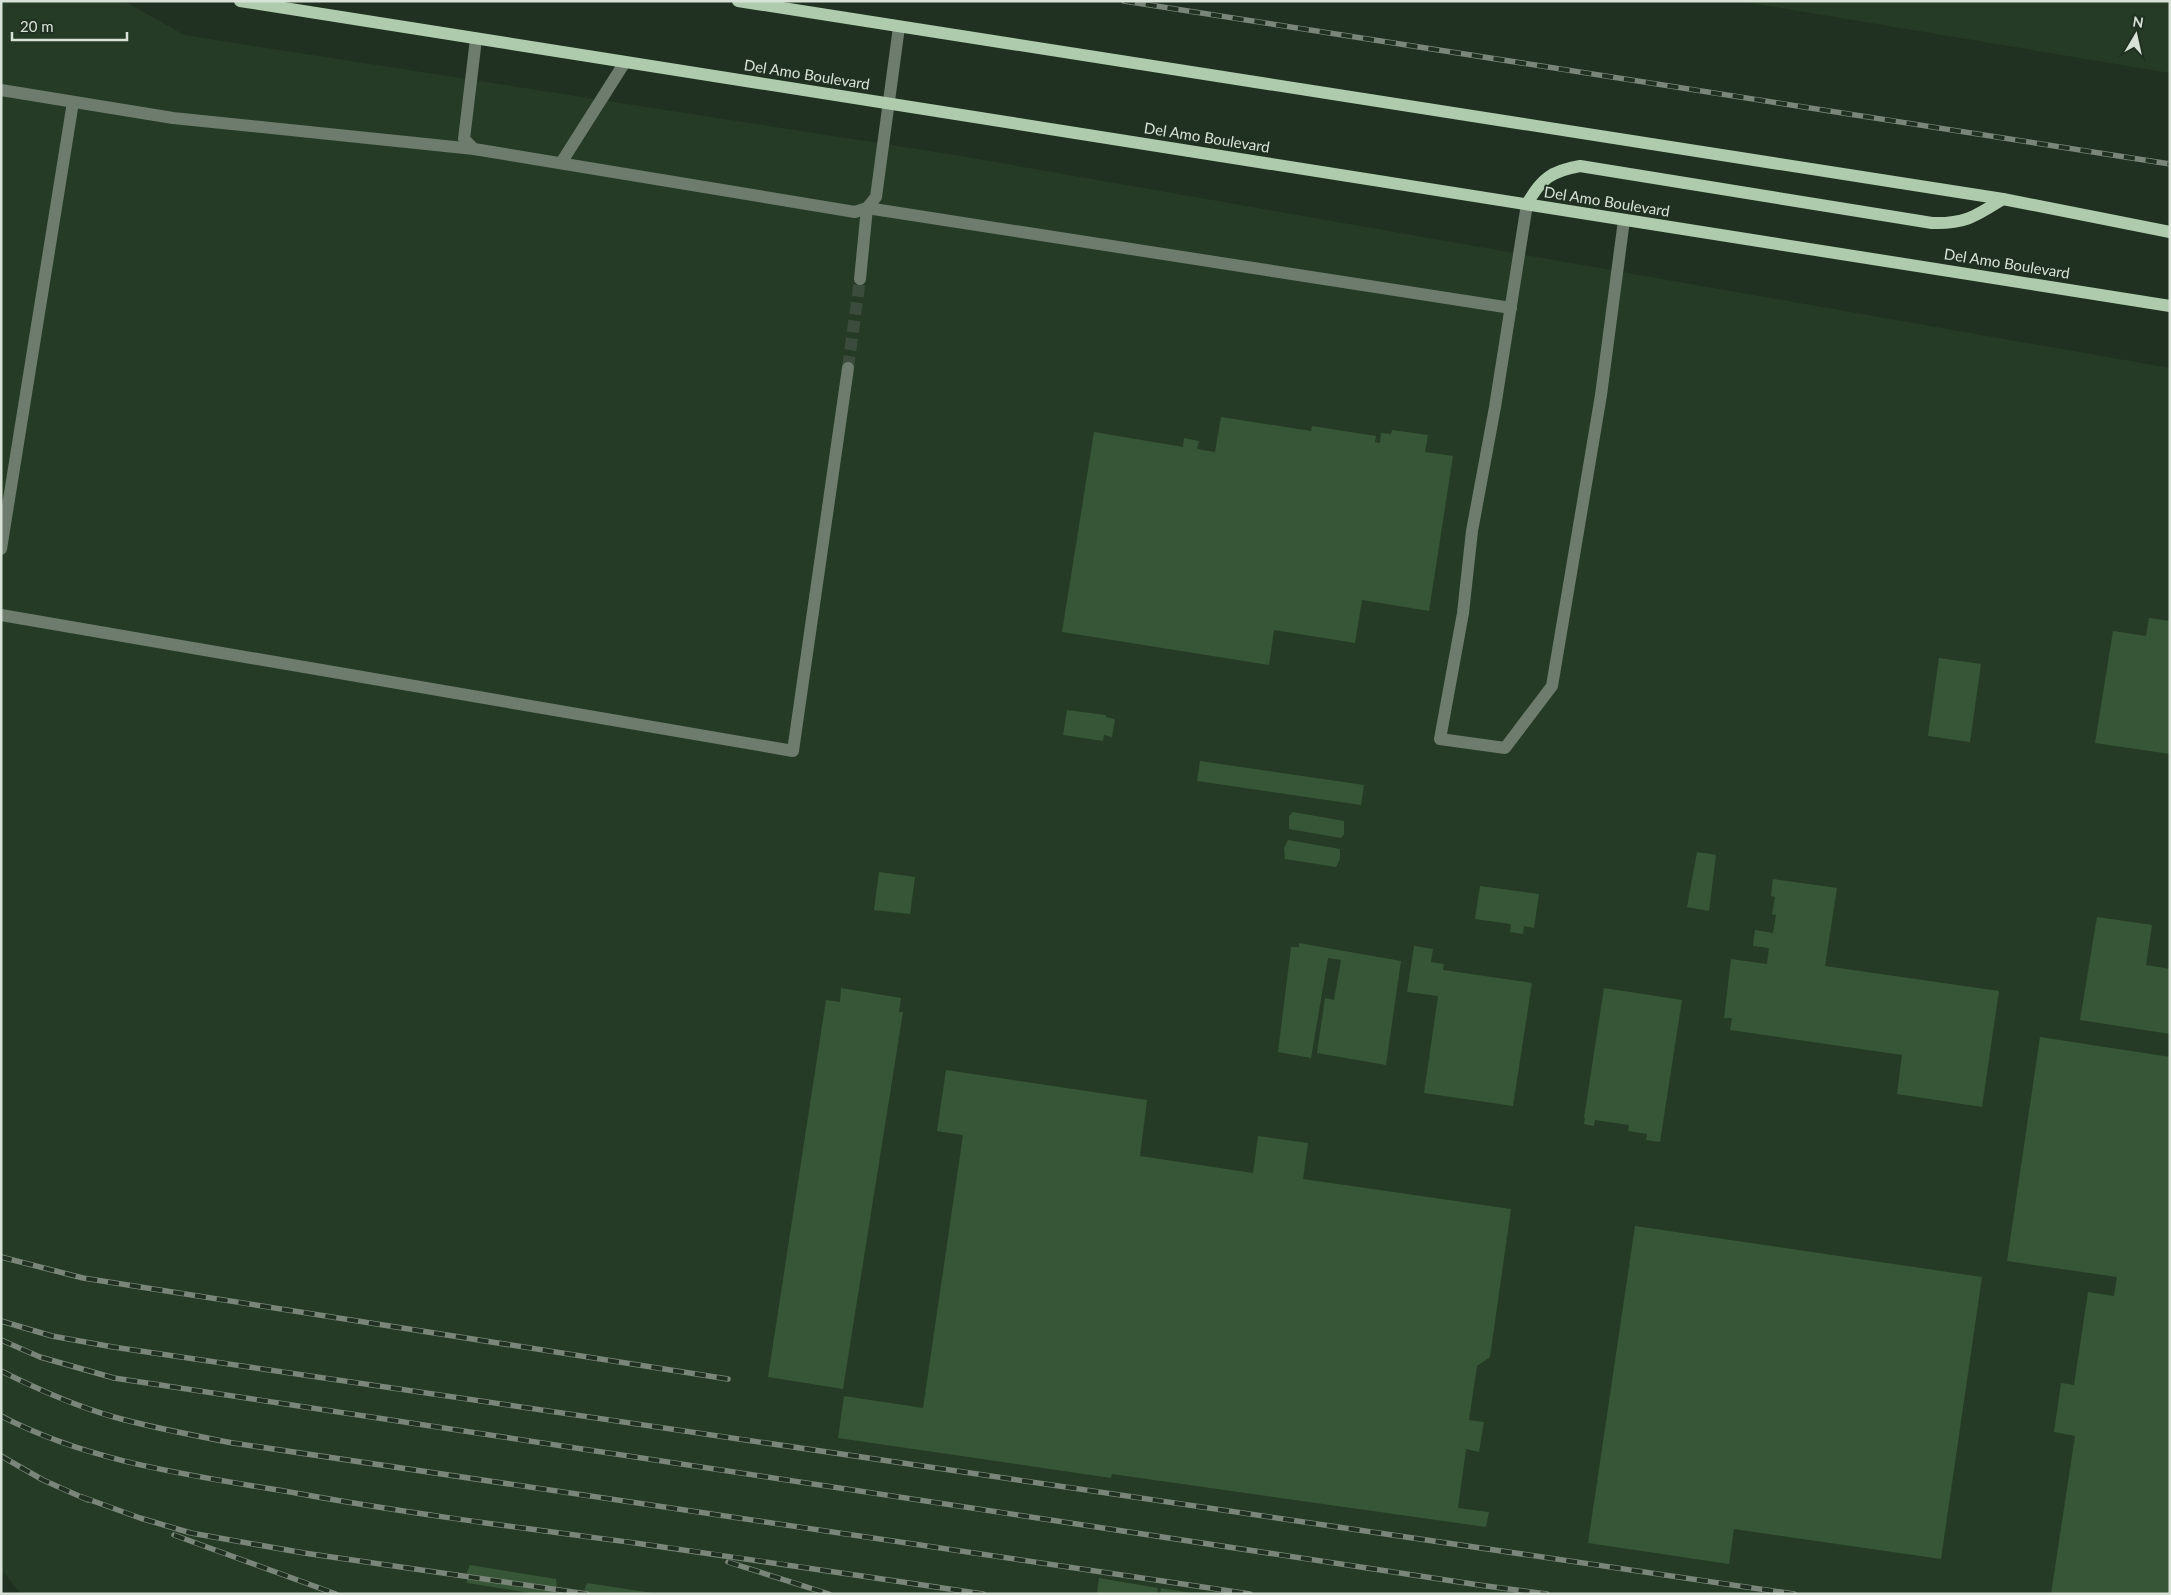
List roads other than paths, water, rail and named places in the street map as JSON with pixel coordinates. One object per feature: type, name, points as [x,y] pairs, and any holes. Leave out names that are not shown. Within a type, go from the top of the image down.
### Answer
[{"type":"main road","name":"Del Amo Boulevard","points":[[240,1],[2170,306]]},
{"type":"main road","points":[[738,1],[2003,199],[2170,232]]},
{"type":"main road","points":[[1527,204],[1536,188],[1547,176],[1561,169],[1580,166],[1950,224],[1970,219],[2003,199]]},
{"type":"lane","points":[[860,279],[867,208],[876,197],[887,103],[899,26]]},
{"type":"lane","points":[[474,149],[464,139],[476,39]]},
{"type":"lane","points":[[561,163],[624,62]]},
{"type":"lane","points":[[1,90],[173,118],[474,149],[855,212],[867,208],[1510,308]]},
{"type":"lane","points":[[1,549],[73,102]]},
{"type":"lane","points":[[1527,204],[1472,531],[1463,613],[1440,739],[1505,748],[1552,686],[1601,395],[1624,220]]},
{"type":"lane","points":[[1,615],[793,752],[848,368]]},
{"type":"tunnel","points":[[848,368],[860,279]]},
{"type":"railway","points":[[1124,1],[2170,164]]},
{"type":"railway","points":[[1,1257],[83,1278],[728,1379]]},
{"type":"railway","points":[[1,1321],[52,1336],[113,1347],[1794,1594]]},
{"type":"railway","points":[[1,1340],[40,1357],[114,1378],[1547,1594]]},
{"type":"railway","points":[[1,1371],[56,1397],[99,1413],[158,1428],[233,1443],[1250,1594]]},
{"type":"railway","points":[[1,1416],[37,1433],[73,1446],[148,1467],[186,1474],[426,1514],[983,1594]]},
{"type":"railway","points":[[1,1456],[43,1480],[88,1500]]},
{"type":"railway","points":[[82,1497],[140,1518],[191,1533],[304,1553],[587,1594]]},
{"type":"railway","points":[[174,1535],[336,1594]]},
{"type":"railway","points":[[728,1562],[829,1594]]}]
